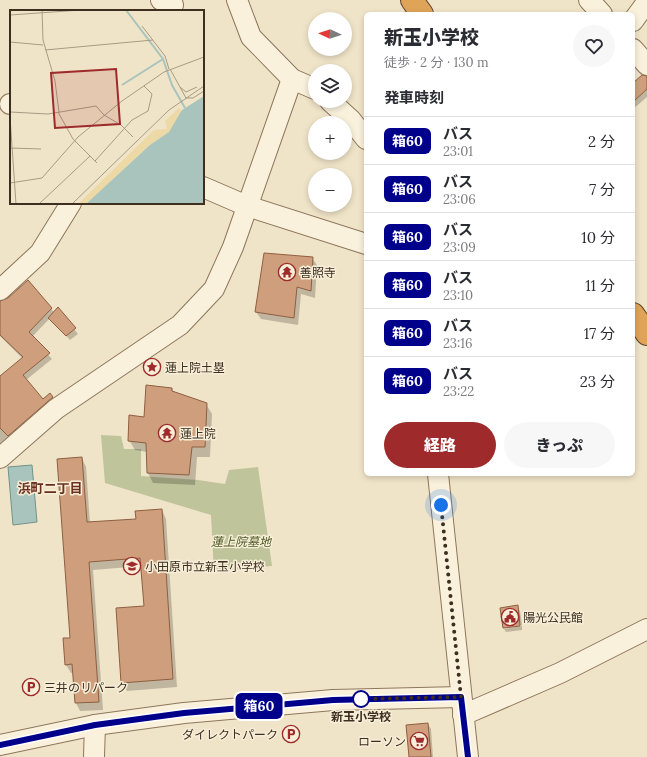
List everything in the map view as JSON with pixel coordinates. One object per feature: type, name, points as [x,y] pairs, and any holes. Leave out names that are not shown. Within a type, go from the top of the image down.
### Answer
[{"type":"highway","points":[[412,0],[421,12]]},
{"type":"highway","points":[[635,317],[647,334]]},
{"type":"street","points":[[237,0],[251,37],[292,79],[308,86]]},
{"type":"street","points":[[590,0],[600,12]]},
{"type":"street","points":[[635,18],[647,2]]},
{"type":"street","points":[[635,52],[647,65]]},
{"type":"street","points":[[0,458],[56,409],[180,325],[214,289],[233,247],[292,79]]},
{"type":"street","points":[[338,108],[351,120],[364,136]]},
{"type":"street","points":[[204,187],[247,206],[364,243]]},
{"type":"street","points":[[0,290],[40,253],[70,204]]},
{"type":"street","points":[[438,476],[468,757]]},
{"type":"street","points":[[0,745],[95,725],[184,713],[333,700],[462,706],[560,673],[647,629]]},
{"type":"street","points":[[94,757],[95,725]]},
{"type":"green space","name":"蓮上院墓地","points":[[101,435],[121,436],[124,449],[141,449],[141,476],[198,480],[225,484],[229,470],[258,467],[272,566],[214,572],[211,515],[105,483]]},
{"type":"water","points":[[32,465],[37,522],[13,525],[8,467]]},
{"type":"building","points":[[642,75],[647,76],[647,89],[635,100],[635,81]]},
{"type":"building","name":"善照寺","points":[[264,253],[313,257],[311,291],[297,287],[294,318],[255,312]]},
{"type":"building","points":[[28,280],[52,308],[29,332],[50,353],[23,375],[43,399],[50,393],[53,397],[8,436],[0,428],[0,376],[23,357],[0,335],[0,301],[8,298]]},
{"type":"building","points":[[58,307],[76,328],[66,336],[48,318]]},
{"type":"building","name":"蓮上院","points":[[146,385],[172,388],[172,391],[207,403],[205,447],[192,447],[189,475],[147,473],[146,443],[128,441],[129,415],[144,417]]},
{"type":"building","points":[[82,457],[87,522],[136,519],[135,511],[162,509],[173,679],[121,683],[116,608],[144,606],[140,558],[89,562],[99,702],[75,703],[72,664],[65,665],[63,638],[70,638],[57,459]]},
{"type":"building","name":"陽光公民館","points":[[518,605],[520,626],[503,628],[500,608]]},
{"type":"building","name":"ローソン","points":[[428,723],[431,757],[409,757],[406,725]]},
{"type":"bus line","name":"箱60","points":[[0,745],[95,725],[184,713],[333,700],[461,697],[468,757]]},
{"type":"place","name":"善照寺","points":[[287,272]]},
{"type":"place","name":"蓮上院土塁","points":[[152,367]]},
{"type":"place","name":"蓮上院","points":[[167,433]]},
{"type":"place","name":"小田原市立新玉小学校","points":[[132,566]]},
{"type":"place","name":"陽光公民館","points":[[510,617]]},
{"type":"place","name":"三井のリパーク","points":[[31,687]]},
{"type":"place","name":"新玉小学校","points":[[361,699]]},
{"type":"place","name":"ダイレクトパーク","points":[[291,734]]},
{"type":"place","name":"ローソン","points":[[419,741]]},
{"type":"district","name":"浜町二丁目","points":[[50,488]]},
{"type":"route","points":[[361,699],[461,697],[441,505]]}]
